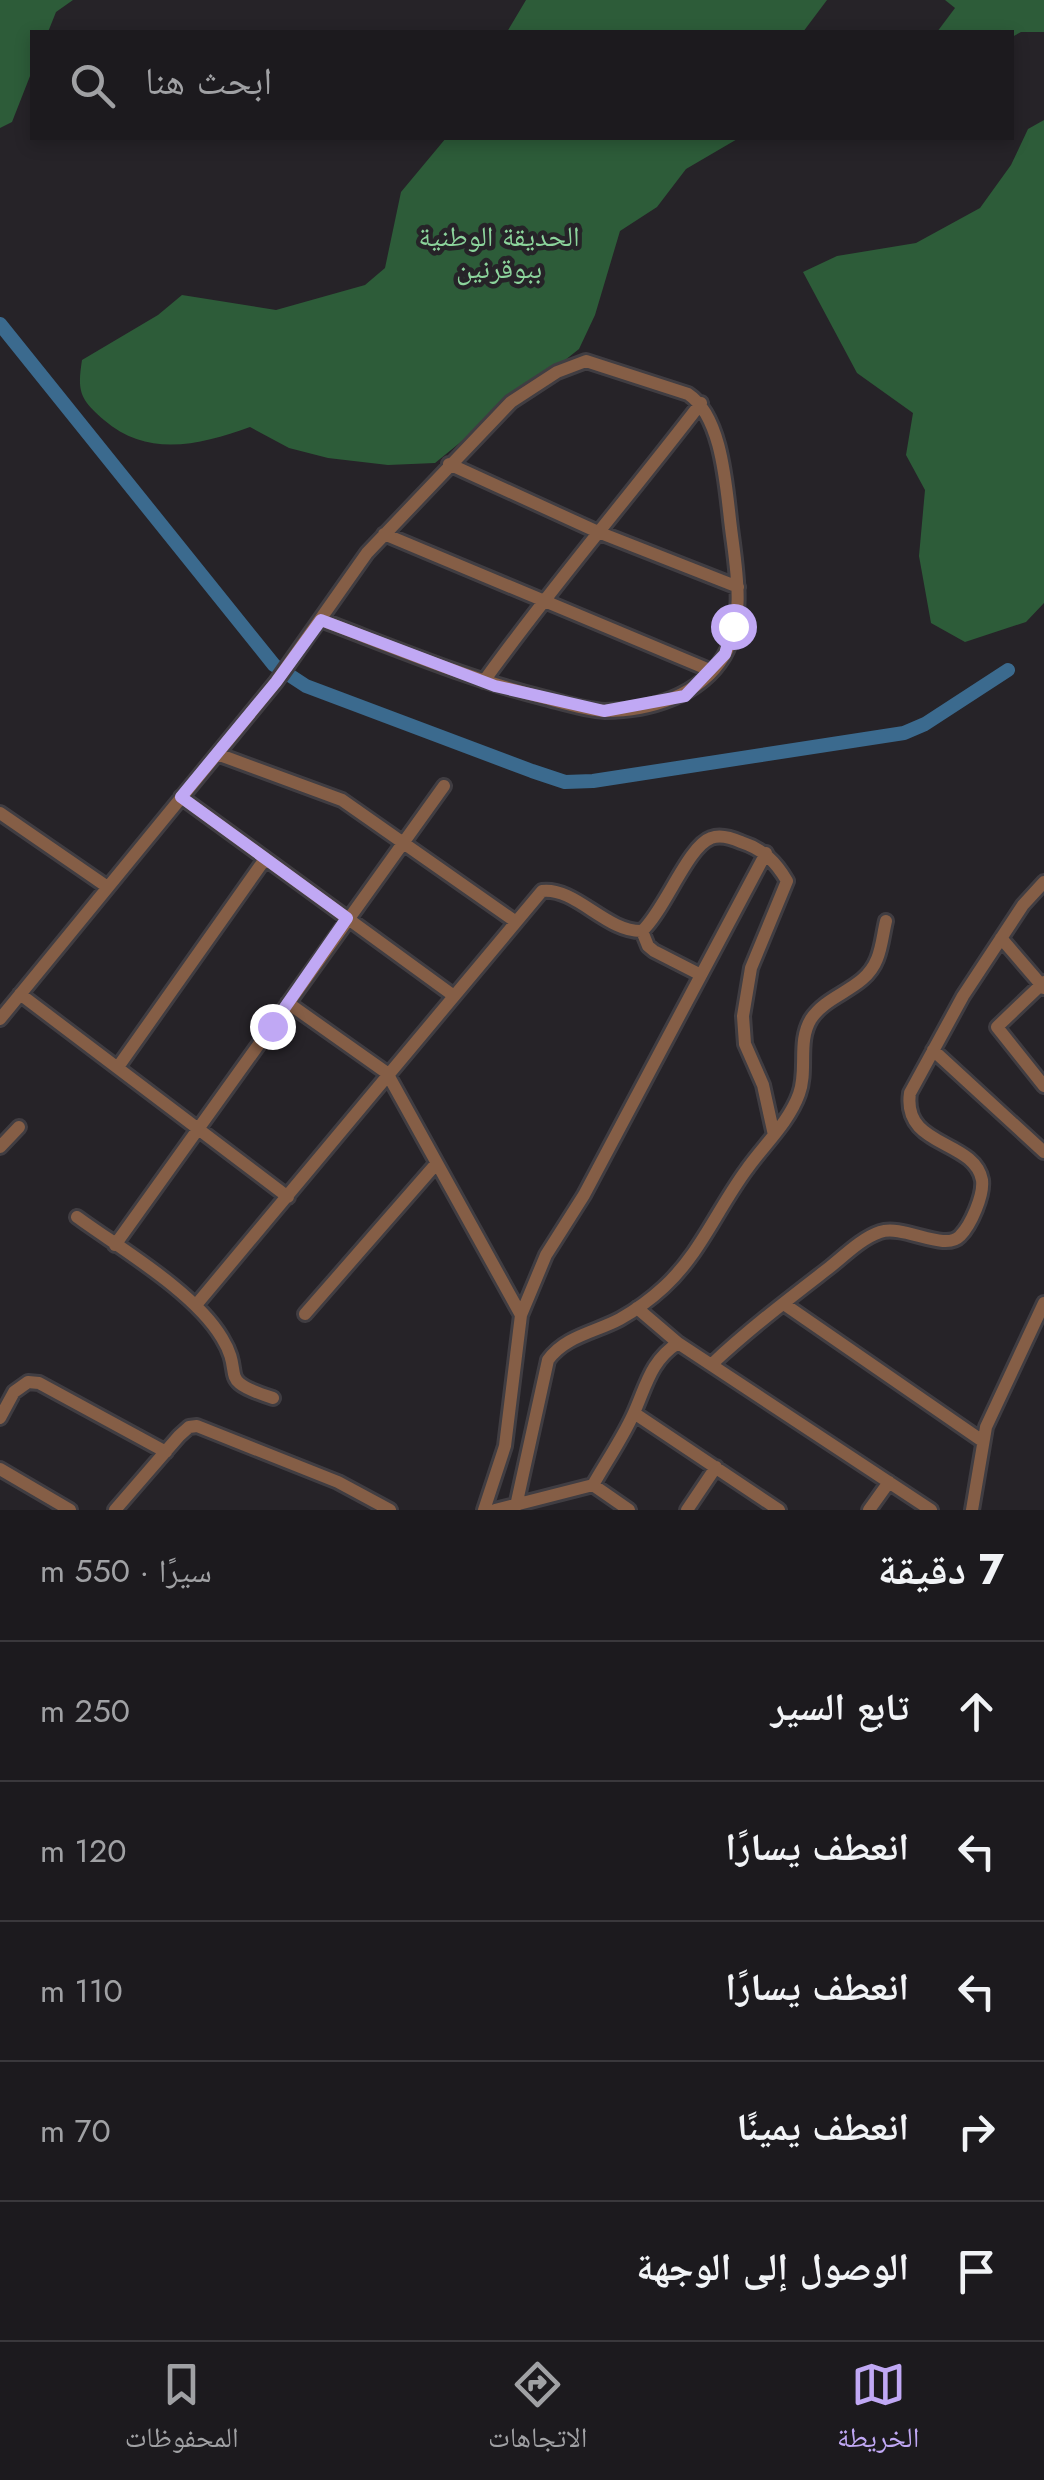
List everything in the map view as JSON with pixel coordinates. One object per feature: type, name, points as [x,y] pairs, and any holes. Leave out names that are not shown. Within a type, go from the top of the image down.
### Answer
[{"type":"street","points":[[0,1019],[276,682],[367,553],[511,402],[576,362],[598,364],[688,394],[700,402],[710,420],[724,474],[738,588],[725,654],[685,696],[604,711],[484,682],[321,620]]},
{"type":"street","points":[[484,682],[543,599],[700,402]]},
{"type":"street","points":[[449,464],[598,532],[738,588]]},
{"type":"street","points":[[384,534],[712,671]]},
{"type":"street","points":[[217,754],[342,800],[516,922]]},
{"type":"street","points":[[115,1244],[444,786]]},
{"type":"street","points":[[181,797],[454,996]]},
{"type":"street","points":[[0,812],[106,886]]},
{"type":"street","points":[[196,1304],[542,891],[548,889],[618,925],[642,930],[656,916],[698,846],[716,836],[766,852],[787,884],[752,968],[742,1033],[763,1085],[774,1135]]},
{"type":"street","points":[[484,1510],[505,1446],[521,1314],[546,1255],[584,1195],[766,852]]},
{"type":"street","points":[[118,1067],[265,858]]},
{"type":"street","points":[[712,1364],[742,1335],[880,1232],[908,1232],[940,1241],[960,1236],[982,1191],[982,1179],[976,1166],[914,1122],[908,1109],[910,1093],[1001,938],[1044,882]]},
{"type":"street","points":[[516,1506],[548,1360],[566,1343],[637,1308],[697,1250],[745,1170],[774,1135],[801,1090],[807,1027],[821,1006],[858,984],[871,970],[886,921]]},
{"type":"street","points":[[642,930],[654,951],[701,975]]},
{"type":"street","points":[[1001,938],[1043,984],[997,1026],[1044,1086]]},
{"type":"street","points":[[20,994],[288,1197]]},
{"type":"street","points":[[288,1003],[388,1073],[521,1314]]},
{"type":"street","points":[[932,1050],[1044,1152]]},
{"type":"street","points":[[0,1147],[20,1126]]},
{"type":"street","points":[[305,1314],[436,1164]]},
{"type":"street","points":[[77,1217],[196,1304],[224,1342],[237,1382],[273,1398]]},
{"type":"street","points":[[784,1304],[981,1440]]},
{"type":"street","points":[[972,1510],[981,1440],[1044,1304]]},
{"type":"street","points":[[637,1308],[678,1343],[930,1510]]},
{"type":"street","points":[[495,1510],[532,1506],[593,1484],[634,1414],[642,1387],[657,1361],[678,1343]]},
{"type":"street","points":[[0,1418],[14,1392],[28,1382],[40,1383],[166,1452]]},
{"type":"street","points":[[634,1414],[779,1510]]},
{"type":"street","points":[[114,1510],[189,1427],[206,1428],[338,1482],[390,1510]]},
{"type":"street","points":[[687,1510],[716,1467]]},
{"type":"street","points":[[0,1469],[70,1510]]},
{"type":"street","points":[[869,1510],[889,1482]]},
{"type":"street","points":[[593,1484],[629,1510]]},
{"type":"green space","points":[[0,0],[73,0],[56,12],[49,30],[30,30],[30,76],[12,122],[0,128]]},
{"type":"green space","points":[[526,0],[827,0],[804,30],[508,30]]},
{"type":"green space","points":[[945,0],[1044,0],[1044,32],[1014,36],[1014,30],[938,30],[955,8]]},
{"type":"green space","points":[[1044,120],[1044,603],[1026,622],[965,642],[931,623],[919,556],[925,490],[906,455],[913,413],[857,373],[803,272],[837,256],[916,243],[980,208],[1011,165],[1028,129]]},
{"type":"green space","name":"الحديقة الوطنية ببوقرنين","points":[[444,140],[736,140],[686,169],[657,207],[620,231],[595,315],[579,349],[550,372],[510,393],[478,428],[435,463],[388,465],[328,458],[289,448],[250,427],[193,443],[156,444],[121,432],[85,400],[80,388],[82,360],[158,315],[182,295],[276,310],[365,285],[385,268],[401,192]]},
{"type":"waterway","points":[[0,324],[274,665],[306,686],[532,771],[565,782],[593,781],[904,733],[925,724],[1008,670]]},
{"type":"route","points":[[272,1026],[347,918],[181,797],[276,682],[321,620],[495,686],[604,711],[685,696],[725,654],[733,626]]}]
